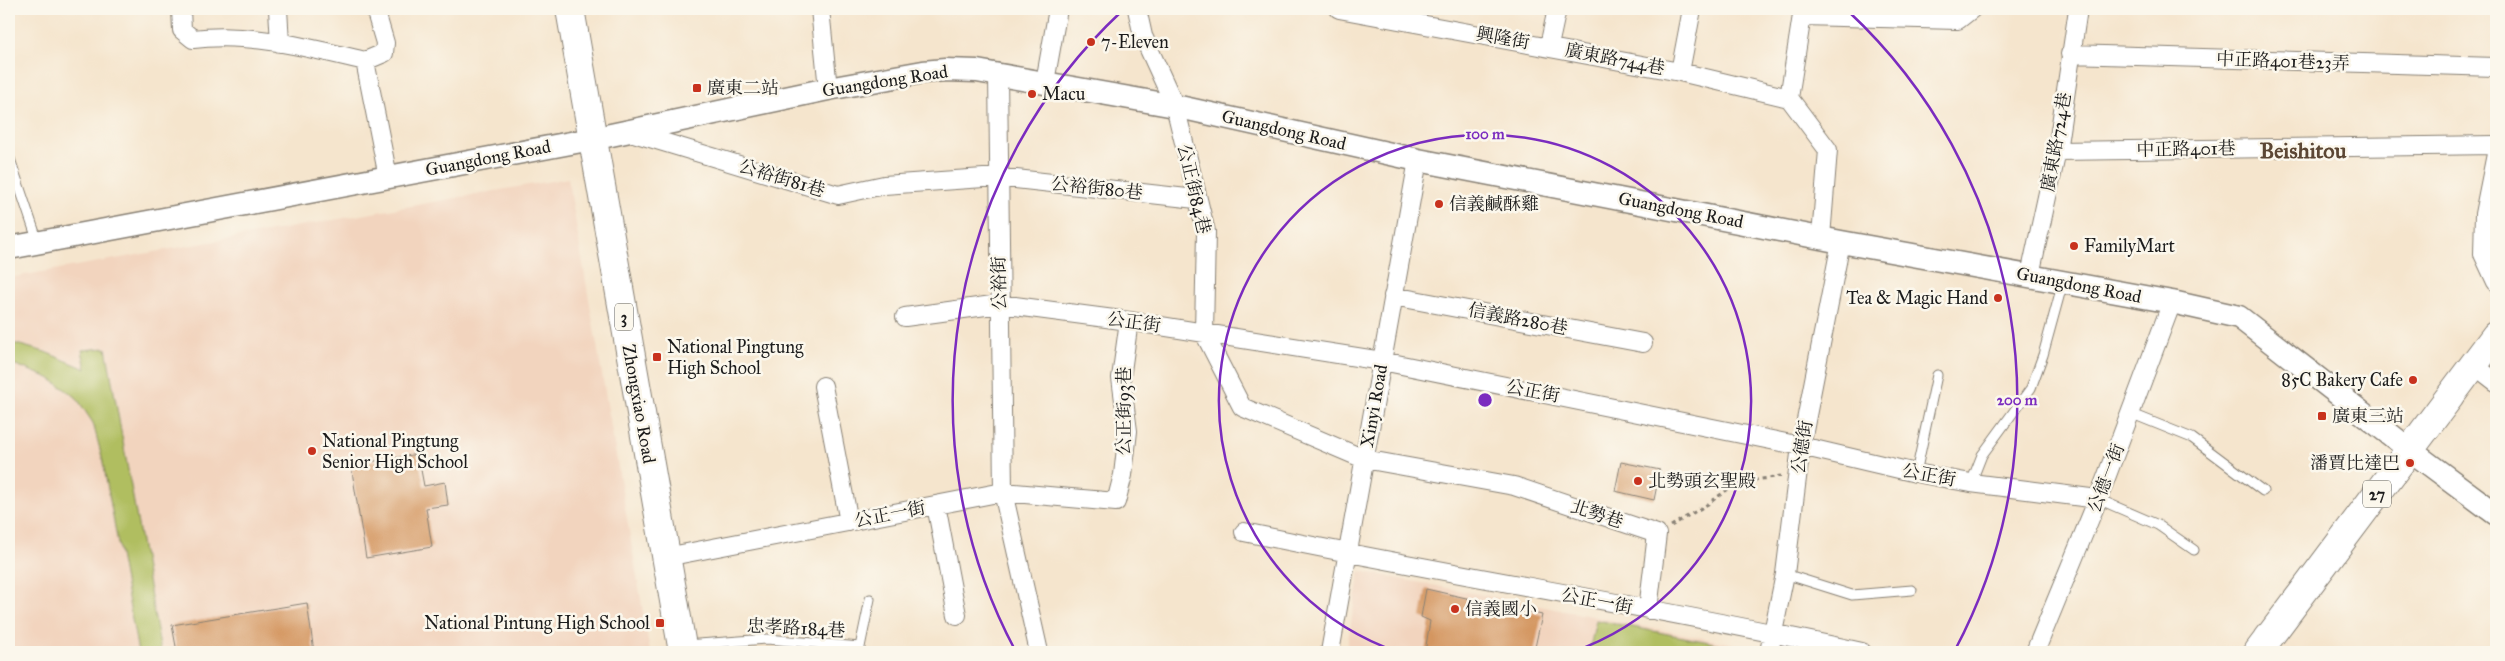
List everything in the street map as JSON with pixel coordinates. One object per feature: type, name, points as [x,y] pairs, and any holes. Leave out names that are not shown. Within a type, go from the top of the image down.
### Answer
[{"type":"main road","name":"Zhongxiao Road","points":[[570,9],[683,648]]},
{"type":"main road","name":"27","points":[[2258,652],[2496,335]]},
{"type":"street","points":[[180,9],[182,30],[193,39],[217,36],[245,37],[365,61],[384,52],[385,43],[375,9]]},
{"type":"street","points":[[278,9],[280,43]]},
{"type":"street","points":[[820,9],[828,89]]},
{"type":"street","points":[[1045,82],[1058,9]]},
{"type":"street","name":"公正街84巷","points":[[1137,9],[1142,36],[1175,106],[1196,199],[1206,232],[1204,332]]},
{"type":"street","name":"興隆街","points":[[1339,9],[1549,46]]},
{"type":"street","points":[[1549,46],[1558,9]]},
{"type":"street","name":"廣東路744巷","points":[[1680,72],[1692,9]]},
{"type":"street","points":[[1831,239],[1828,150],[1789,98],[1803,12],[1958,20],[1972,9]]},
{"type":"street","name":"廣東路724巷","points":[[2030,275],[2057,151],[2078,9]]},
{"type":"street","name":"廣東路744巷","points":[[1549,46],[1680,72],[1789,98]]},
{"type":"street","name":"中正路401巷23弄","points":[[2070,54],[2496,67]]},
{"type":"street","points":[[365,61],[388,177]]},
{"type":"street","name":"Guangdong Road","points":[[9,248],[592,139],[828,89],[945,70],[998,74],[1175,106],[1418,160],[2172,302],[2239,317],[2410,450],[2496,514]]},
{"type":"street","name":"公裕街","points":[[998,74],[1003,492],[1039,652]]},
{"type":"street","name":"公裕街81巷","points":[[629,131],[838,195],[884,185],[998,177]]},
{"type":"street","name":"中正路401巷","points":[[2057,151],[2496,145]]},
{"type":"street","points":[[2496,154],[2484,214],[2483,254],[2496,282]]},
{"type":"street","name":"Xinyi Road","points":[[1330,652],[1418,160]]},
{"type":"street","name":"公裕街80巷","points":[[998,177],[1196,199]]},
{"type":"street","name":"公德街","points":[[1769,652],[1785,574],[1801,446],[1831,239]]},
{"type":"street","name":"信義路280巷","points":[[1393,296],[1642,343]]},
{"type":"street","name":"公德一街","points":[[2035,652],[2098,499],[2172,302]]},
{"type":"street","name":"公正街","points":[[905,317],[1000,304],[1204,332],[1382,361],[1801,446],[1916,473],[1971,483],[2098,499]]},
{"type":"street","name":"公正街93巷","points":[[1116,502],[1123,475],[1128,431],[1121,378],[1129,321]]},
{"type":"street","name":"北勢巷","points":[[1204,332],[1242,406],[1364,460],[1514,486],[1656,534]]},
{"type":"street","points":[[2474,365],[2496,382]]},
{"type":"street","points":[[823,386],[849,522]]},
{"type":"street","name":"公正一街","points":[[666,557],[1003,492],[1116,502]]},
{"type":"street","points":[[936,505],[957,614]]},
{"type":"street","name":"公正一街","points":[[1244,532],[1348,554],[1772,632],[1862,652]]},
{"type":"street","points":[[1648,610],[1656,534]]},
{"type":"lane","points":[[9,156],[38,242]]},
{"type":"lane","points":[[1971,483],[1982,455],[2031,388],[2043,355],[2063,282]]},
{"type":"lane","points":[[1916,473],[1937,375]]},
{"type":"lane","points":[[2130,413],[2192,438],[2263,491]]},
{"type":"lane","points":[[2098,499],[2158,525],[2194,550]]},
{"type":"lane","points":[[1785,574],[1852,595],[1912,590]]},
{"type":"lane","name":"忠孝路184巷","points":[[683,648],[767,639],[860,647],[870,600]]},
{"type":"path","points":[[1656,534],[1708,504],[1736,483],[1786,475]]},
{"type":"shaded area","name":"National Pingtung Senior High School","points":[[568,178],[650,652],[9,652],[9,278]]},
{"type":"shaded area","name":"信義國小","points":[[1360,571],[1754,648],[1753,652],[1346,652]]},
{"type":"green space","points":[[9,342],[45,352],[86,369],[82,350],[106,348],[161,652],[138,652],[102,457],[93,423],[76,397],[49,378],[16,365],[9,365]]},
{"type":"green space","points":[[1596,620],[1719,644],[1717,652],[1589,652]]},
{"type":"building","points":[[418,454],[424,486],[445,482],[448,505],[426,508],[432,547],[366,558],[351,465]]},
{"type":"building","name":"北勢頭玄聖殿","points":[[1621,462],[1660,470],[1654,500],[1615,491]]},
{"type":"building","points":[[1426,589],[1542,615],[1534,652],[1425,652],[1430,621],[1421,617]]},
{"type":"building","points":[[307,603],[314,652],[177,652],[172,625]]},
{"type":"place","name":"7-Eleven","points":[[1091,42]]},
{"type":"place","name":"廣東二站","points":[[697,88]]},
{"type":"place","name":"Macu","points":[[1032,94]]},
{"type":"place","name":"信義鹹酥雞","points":[[1439,204]]},
{"type":"place","name":"FamilyMart","points":[[2074,246]]},
{"type":"place","name":"Tea & Magic Hand","points":[[1998,298]]},
{"type":"place","name":"National Pingtung High School","points":[[657,357]]},
{"type":"place","name":"85C Bakery Cafe","points":[[2413,380]]},
{"type":"place","name":"廣東三站","points":[[2322,416]]},
{"type":"place","name":"National Pingtung Senior High School","points":[[312,451]]},
{"type":"place","name":"潘賈比達巴","points":[[2410,463]]},
{"type":"place","name":"北勢頭玄聖殿","points":[[1638,481]]},
{"type":"place","name":"信義國小","points":[[1455,609]]},
{"type":"place","name":"National Pintung High School","points":[[660,623]]},
{"type":"district","name":"Beishitou","points":[[2303,150]]}]
